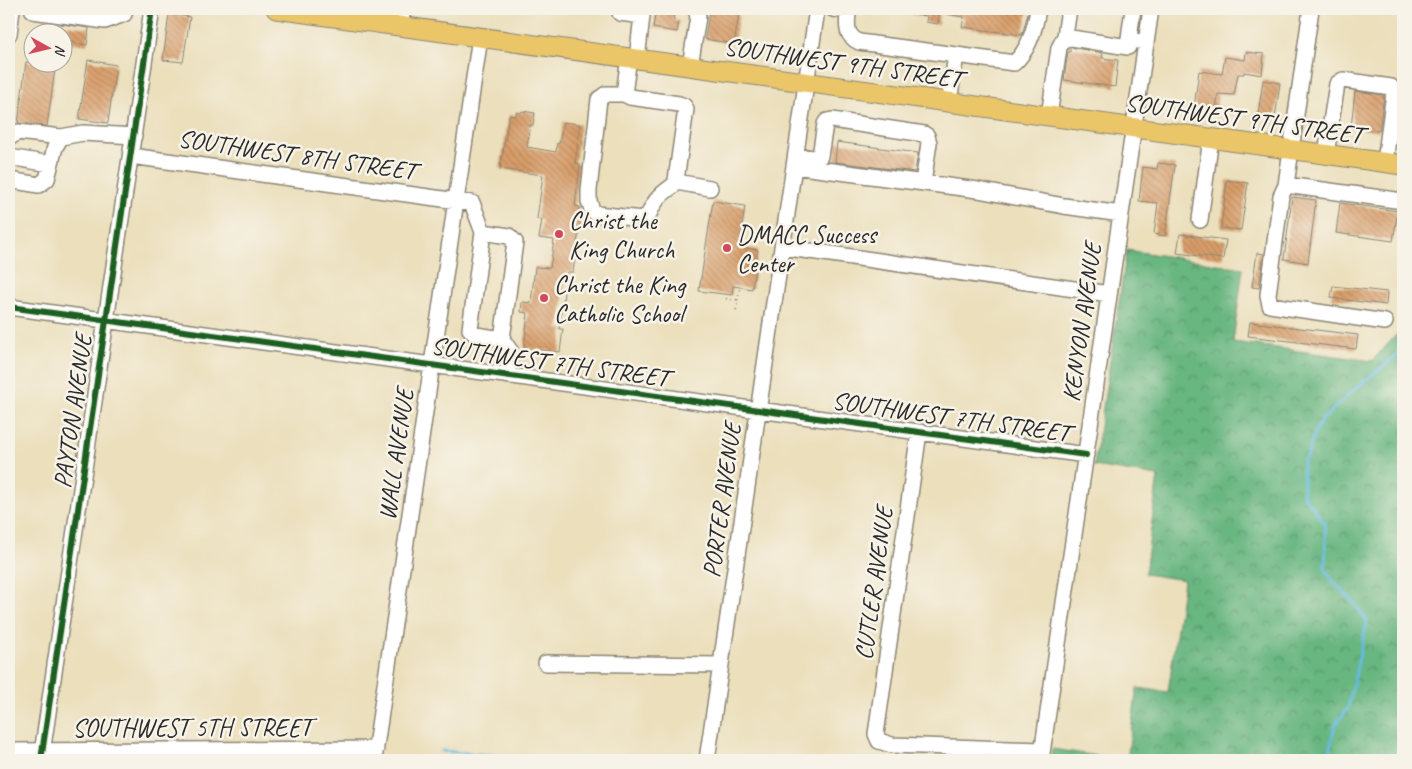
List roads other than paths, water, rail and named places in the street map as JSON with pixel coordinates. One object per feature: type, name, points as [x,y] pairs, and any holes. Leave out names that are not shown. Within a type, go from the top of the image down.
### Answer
[{"type":"main road","name":"SOUTHWEST 9TH STREET","points":[[276,9],[402,17],[480,36],[1394,164]]},
{"type":"street","points":[[9,34],[12,9]]},
{"type":"street","points":[[34,9],[33,11],[105,21],[124,12],[152,14]]},
{"type":"street","points":[[620,9],[620,13],[641,12],[633,58],[624,94]]},
{"type":"street","points":[[690,66],[698,17],[696,9]]},
{"type":"street","name":"PORTER AVENUE","points":[[707,760],[817,9]]},
{"type":"street","points":[[843,10],[848,33],[859,42],[1014,63],[1023,55],[1028,45],[1038,9]]},
{"type":"street","points":[[1049,116],[1059,48],[1065,37],[1069,9]]},
{"type":"street","points":[[1133,9],[1130,36],[1137,46]]},
{"type":"street","name":"KENYON AVENUE","points":[[1041,755],[1134,128],[1137,46],[1151,9]]},
{"type":"street","points":[[1311,9],[1286,185],[1281,196],[1268,296],[1270,305],[1385,322]]},
{"type":"street","name":"PAYTON AVENUE","points":[[42,756],[152,14]]},
{"type":"street","name":"WALL AVENUE","points":[[375,755],[480,36]]},
{"type":"street","points":[[1065,37],[1137,46]]},
{"type":"street","points":[[949,102],[956,55]]},
{"type":"street","points":[[1326,154],[1337,84],[1344,80],[1391,87],[1394,93],[1394,164]]},
{"type":"street","points":[[678,182],[676,176],[686,109],[684,106],[630,97],[624,94],[606,94],[599,99],[589,190],[589,201],[592,210],[597,214],[642,219],[650,214],[658,197],[678,182],[710,188]]},
{"type":"street","points":[[795,161],[820,156],[827,121],[832,120],[924,134],[927,136],[929,143],[923,183]]},
{"type":"street","points":[[9,138],[18,132],[61,137],[83,133],[134,136]]},
{"type":"street","points":[[9,180],[39,185],[47,179],[55,147],[61,137]]},
{"type":"street","points":[[1200,220],[1211,138]]},
{"type":"street","name":"SOUTHWEST 8TH STREET","points":[[131,156],[456,200]]},
{"type":"street","points":[[9,157],[50,164]]},
{"type":"street","points":[[795,161],[1121,214]]},
{"type":"street","points":[[1286,185],[1403,201]]},
{"type":"street","points":[[456,200],[472,203],[483,232],[470,329],[476,335],[502,339]]},
{"type":"street","points":[[483,232],[509,236],[515,242],[502,339],[510,352],[507,375]]},
{"type":"street","points":[[782,247],[1109,294]]},
{"type":"street","name":"SOUTHWEST 7TH STREET","points":[[9,307],[1086,455]]},
{"type":"street","name":"CUTLER AVENUE","points":[[919,432],[876,734],[879,741],[892,745],[1041,755]]},
{"type":"street","points":[[546,663],[721,665]]},
{"type":"street","name":"SOUTHWEST 5TH STREET","points":[[9,751],[42,756],[375,755]]},
{"type":"waterway","points":[[1324,760],[1328,755],[1335,725],[1348,708],[1367,621],[1353,602],[1332,580],[1325,568],[1326,535],[1324,522],[1303,495],[1303,460],[1307,456],[1315,432],[1322,420],[1356,388],[1396,356],[1403,343]]},
{"type":"waterway","points":[[442,751],[491,755],[511,760]]},
{"type":"waterway","points":[[688,760],[690,754]]},
{"type":"place","name":"Christ the King Church","points":[[559,234]]},
{"type":"place","name":"DMACC Success Center","points":[[727,248]]},
{"type":"place","name":"Christ the King Catholic School","points":[[544,298]]}]
